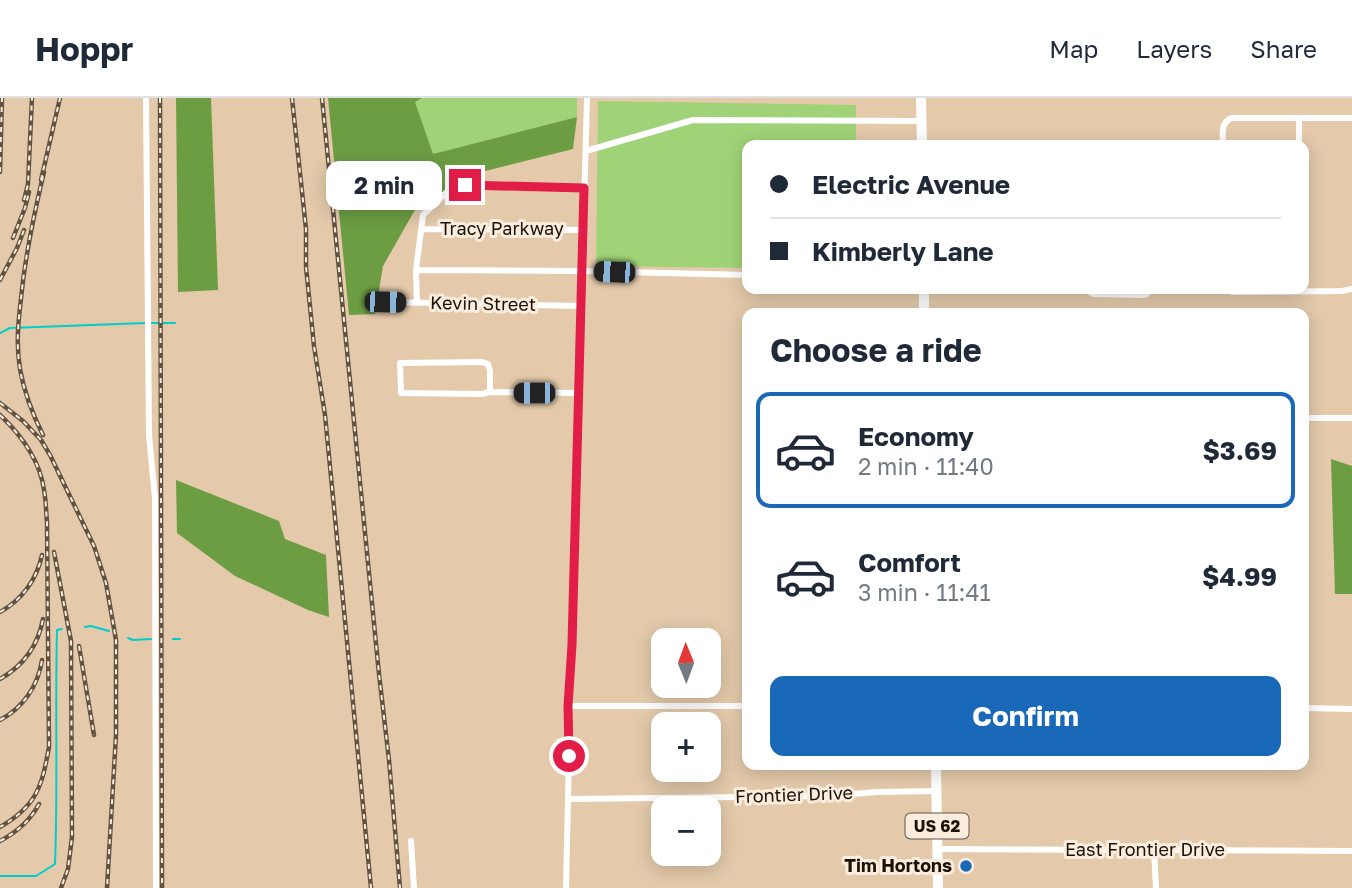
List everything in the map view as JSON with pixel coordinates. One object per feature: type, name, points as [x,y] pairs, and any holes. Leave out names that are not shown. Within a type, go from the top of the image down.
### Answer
[{"type":"main road","points":[[921,98],[922,140]]},
{"type":"main road","name":"US 62","points":[[936,770],[938,888]]},
{"type":"street","points":[[146,98],[149,435],[155,498],[156,888]]},
{"type":"street","points":[[566,888],[568,706],[587,98]]},
{"type":"street","points":[[1223,140],[1223,127],[1231,118],[1352,118]]},
{"type":"street","points":[[1299,118],[1299,140]]},
{"type":"street","points":[[586,151],[693,120],[921,121]]},
{"type":"street","points":[[417,303],[416,270],[423,215],[447,192],[465,185],[584,188]]},
{"type":"street","name":"Tracy Parkway","points":[[421,229],[583,230]]},
{"type":"street","points":[[416,270],[742,275]]},
{"type":"street","points":[[1309,290],[1352,289]]},
{"type":"street","points":[[1093,294],[1147,294]]},
{"type":"street","name":"Kevin Street","points":[[385,302],[581,306]]},
{"type":"street","points":[[490,392],[490,371],[488,365],[482,362],[400,363],[401,393],[579,393]]},
{"type":"street","points":[[1309,418],[1352,418]]},
{"type":"street","points":[[568,706],[742,706]]},
{"type":"street","points":[[1309,708],[1352,709]]},
{"type":"street","name":"Frontier Drive","points":[[568,799],[827,796],[936,791]]},
{"type":"street","points":[[411,841],[414,888]]},
{"type":"street","name":"East Frontier Drive","points":[[938,849],[1352,852]]},
{"type":"street","points":[[1154,850],[1156,888]]},
{"type":"green space","points":[[176,98],[211,98],[218,290],[178,292]]},
{"type":"green space","points":[[328,98],[422,98],[415,102],[433,154],[577,117],[573,149],[473,174],[416,208],[383,266],[375,314],[349,315]]},
{"type":"green space","points":[[422,98],[577,98],[577,117],[433,154],[414,102]]},
{"type":"green space","points":[[598,101],[856,105],[856,140],[742,140],[742,268],[596,266]]},
{"type":"green space","points":[[1331,459],[1352,466],[1352,594],[1335,594]]},
{"type":"green space","points":[[176,480],[279,521],[285,539],[326,555],[329,617],[235,576],[177,533]]},
{"type":"waterway","points":[[0,333],[10,328],[146,323]]},
{"type":"waterway","points":[[152,323],[175,323]]},
{"type":"waterway","points":[[85,627],[109,631]]},
{"type":"waterway","points":[[0,876],[36,876],[55,864],[57,630],[62,629]]},
{"type":"waterway","points":[[128,638],[151,639]]},
{"type":"waterway","points":[[173,639],[180,639]]},
{"type":"railway","points":[[0,172],[2,98]]},
{"type":"railway","points":[[24,200],[28,184],[32,98]]},
{"type":"railway","points":[[41,180],[60,98]]},
{"type":"railway","points":[[160,98],[162,888]]},
{"type":"railway","points":[[292,98],[306,229],[306,267],[314,346],[325,415],[371,888]]},
{"type":"railway","points":[[322,98],[400,888]]},
{"type":"railway","points":[[43,435],[24,386],[18,343],[25,267],[44,172]]},
{"type":"railway","points":[[13,238],[29,192]]},
{"type":"railway","points":[[0,280],[24,230]]},
{"type":"railway","points":[[0,403],[23,421],[41,440],[50,455],[94,546],[106,583],[116,640],[116,735],[107,888]]},
{"type":"railway","points":[[0,415],[22,440],[34,459],[45,494],[49,747],[44,773],[36,794],[22,811],[0,827]]},
{"type":"railway","points":[[54,552],[71,641],[72,837],[68,869],[61,888]]},
{"type":"railway","points":[[0,612],[27,588],[42,555]]},
{"type":"railway","points":[[0,679],[16,668],[28,654],[41,629],[43,619]]},
{"type":"railway","points":[[79,646],[94,735]]},
{"type":"railway","points":[[0,720],[16,709],[28,695],[37,679],[42,660]]},
{"type":"railway","points":[[0,841],[22,826],[39,804]]},
{"type":"place","name":"Tim Hortons","points":[[966,866]]},
{"type":"route","points":[[465,185],[584,188],[572,645],[568,706],[569,756]]}]
